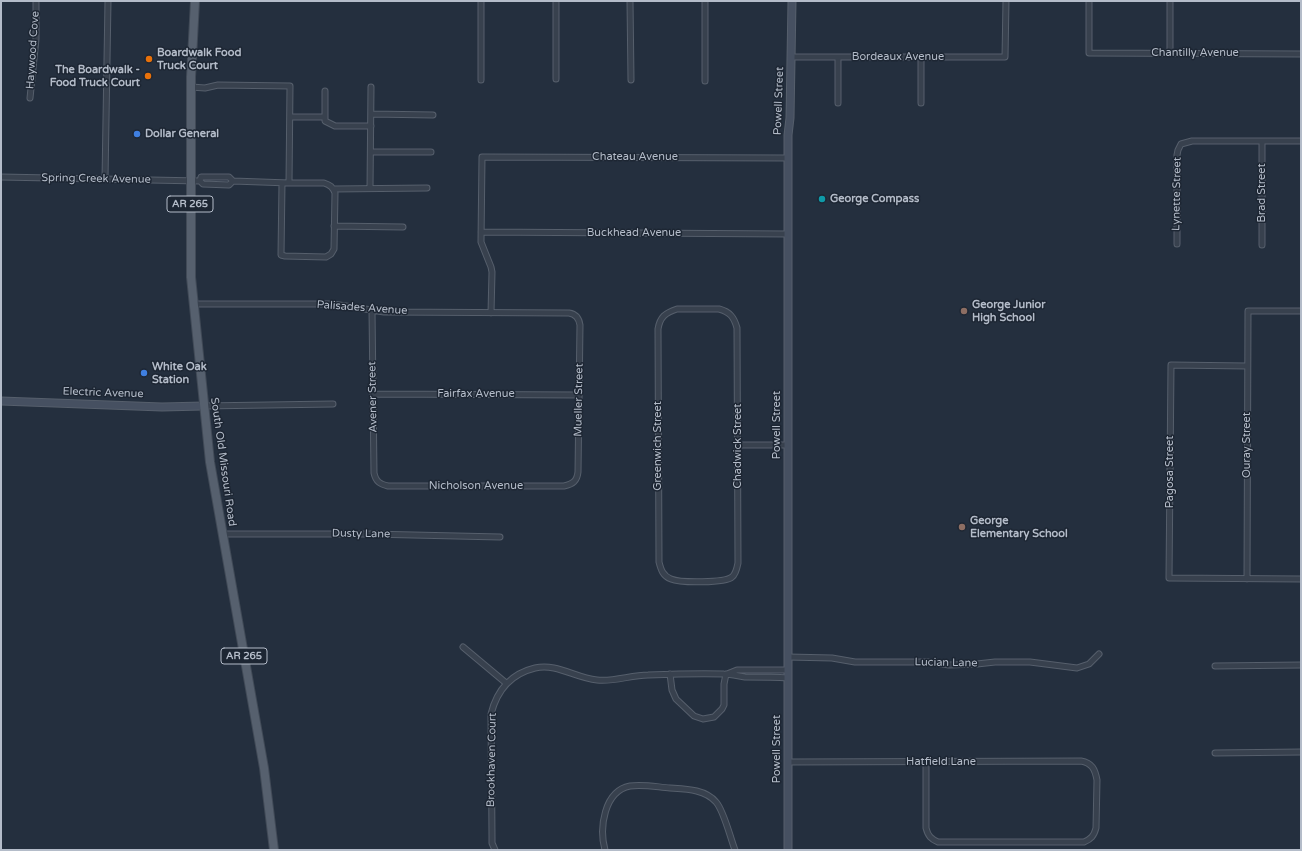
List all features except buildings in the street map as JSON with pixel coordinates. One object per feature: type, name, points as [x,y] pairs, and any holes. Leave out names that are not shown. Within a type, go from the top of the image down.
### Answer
[{"type":"main road","name":"South Old Missouri Road","points":[[195,1],[191,87],[190,181],[191,277],[193,304],[210,462],[264,768],[274,850]]},
{"type":"street","name":"Haywood Cove","points":[[30,98],[36,39],[36,1]]},
{"type":"street","points":[[105,178],[108,1]]},
{"type":"street","points":[[481,1],[482,80]]},
{"type":"street","points":[[556,1],[556,80]]},
{"type":"street","points":[[630,1],[631,80]]},
{"type":"street","points":[[705,1],[705,81]]},
{"type":"street","name":"Powell Street","points":[[788,850],[788,158],[792,1]]},
{"type":"street","name":"Bordeaux Avenue","points":[[791,57],[1005,57],[1006,1]]},
{"type":"street","name":"Chantilly Avenue","points":[[1089,1],[1089,52],[1301,54]]},
{"type":"street","points":[[1170,1],[1170,52]]},
{"type":"street","points":[[838,56],[838,103]]},
{"type":"street","points":[[921,56],[921,103]]},
{"type":"street","points":[[191,87],[205,88],[218,85],[290,86],[289,183]]},
{"type":"street","points":[[370,188],[372,126],[371,87]]},
{"type":"street","points":[[325,91],[325,121],[335,126],[372,126]]},
{"type":"street","points":[[372,114],[433,115]]},
{"type":"street","points":[[290,117],[324,117]]},
{"type":"street","name":"Lynette Street","points":[[1177,244],[1177,155],[1181,144],[1192,141],[1262,141]]},
{"type":"street","points":[[1262,141],[1301,141]]},
{"type":"street","name":"Brad Street","points":[[1262,141],[1262,245]]},
{"type":"street","points":[[371,152],[431,152]]},
{"type":"street","name":"Chateau Avenue","points":[[481,232],[482,157],[788,158]]},
{"type":"street","name":"Spring Creek Avenue","points":[[1,177],[200,181],[203,184],[229,185],[233,181],[282,183]]},
{"type":"street","points":[[334,188],[334,249],[331,254],[326,257],[282,256],[282,183],[324,183],[334,188],[427,188]]},
{"type":"street","points":[[334,226],[403,227]]},
{"type":"street","points":[[481,232],[481,242],[492,272],[491,313]]},
{"type":"street","name":"Buckhead Avenue","points":[[481,232],[788,234]]},
{"type":"street","name":"Palisades Avenue","points":[[193,304],[333,304],[384,312],[569,313],[578,317]]},
{"type":"street","name":"Greenwich Street","points":[[731,315],[726,311],[719,309],[677,310],[668,312],[662,316],[659,322],[659,562],[664,575],[671,580],[680,582],[718,581],[726,580],[733,576]]},
{"type":"street","name":"Avener Street","points":[[372,311],[374,473],[378,482]]},
{"type":"street","name":"Ouray Street","points":[[1247,579],[1248,311],[1301,311]]},
{"type":"street","name":"Chadwick Street","points":[[731,315],[737,328],[738,445],[738,563],[733,576]]},
{"type":"street","name":"Mueller Street","points":[[574,482],[577,478],[578,472],[580,325],[578,317]]},
{"type":"street","name":"Pagosa Street","points":[[1247,366],[1171,365],[1169,578],[1247,579]]},
{"type":"street","name":"Fairfax Avenue","points":[[373,394],[579,395]]},
{"type":"street","name":"Electric Avenue","points":[[1,401],[162,407],[203,406]]},
{"type":"street","points":[[203,406],[333,404]]},
{"type":"street","points":[[738,445],[788,445]]},
{"type":"street","name":"Nicholson Avenue","points":[[378,482],[382,485],[388,486],[564,486],[570,485],[574,482]]},
{"type":"street","name":"Dusty Lane","points":[[222,534],[370,534],[500,537]]},
{"type":"street","points":[[1247,579],[1301,579]]},
{"type":"street","points":[[463,647],[506,683]]},
{"type":"street","name":"Lucian Lane","points":[[788,657],[832,658],[855,662],[928,662],[949,665],[995,662],[1030,662],[1077,668],[1089,664],[1099,654]]},
{"type":"street","points":[[1215,666],[1301,665]]},
{"type":"street","name":"Brookhaven Court","points":[[493,849],[491,714],[496,697],[506,683],[523,672],[543,667],[561,669],[584,678],[597,680],[616,680],[645,675],[670,674],[726,674],[758,677],[788,674]]},
{"type":"street","points":[[670,674],[672,690],[676,699],[694,716],[703,719],[714,717],[722,709],[724,705],[724,684],[726,674]]},
{"type":"street","points":[[1215,753],[1301,752]]},
{"type":"street","name":"Hatfield Lane","points":[[788,762],[1081,761],[1087,762],[1093,766],[1096,772],[1096,828],[1092,837],[1084,842],[938,842],[930,838],[926,828],[926,762]]},
{"type":"street","points":[[605,850],[603,843],[603,830],[604,816],[608,804],[612,798],[623,789],[637,786],[687,789],[697,791],[710,797],[715,801],[721,811],[735,850]]},
{"type":"place","name":"Boardwalk Food Truck Court","points":[[149,59]]},
{"type":"place","name":"The Boardwalk - Food Truck Court","points":[[148,76]]},
{"type":"place","name":"Dollar General","points":[[137,134]]},
{"type":"place","name":"George Compass","points":[[822,199]]},
{"type":"place","name":"George Junior High School","points":[[964,311]]},
{"type":"place","name":"White Oak Station","points":[[144,373]]},
{"type":"place","name":"George Elementary School","points":[[962,527]]}]
